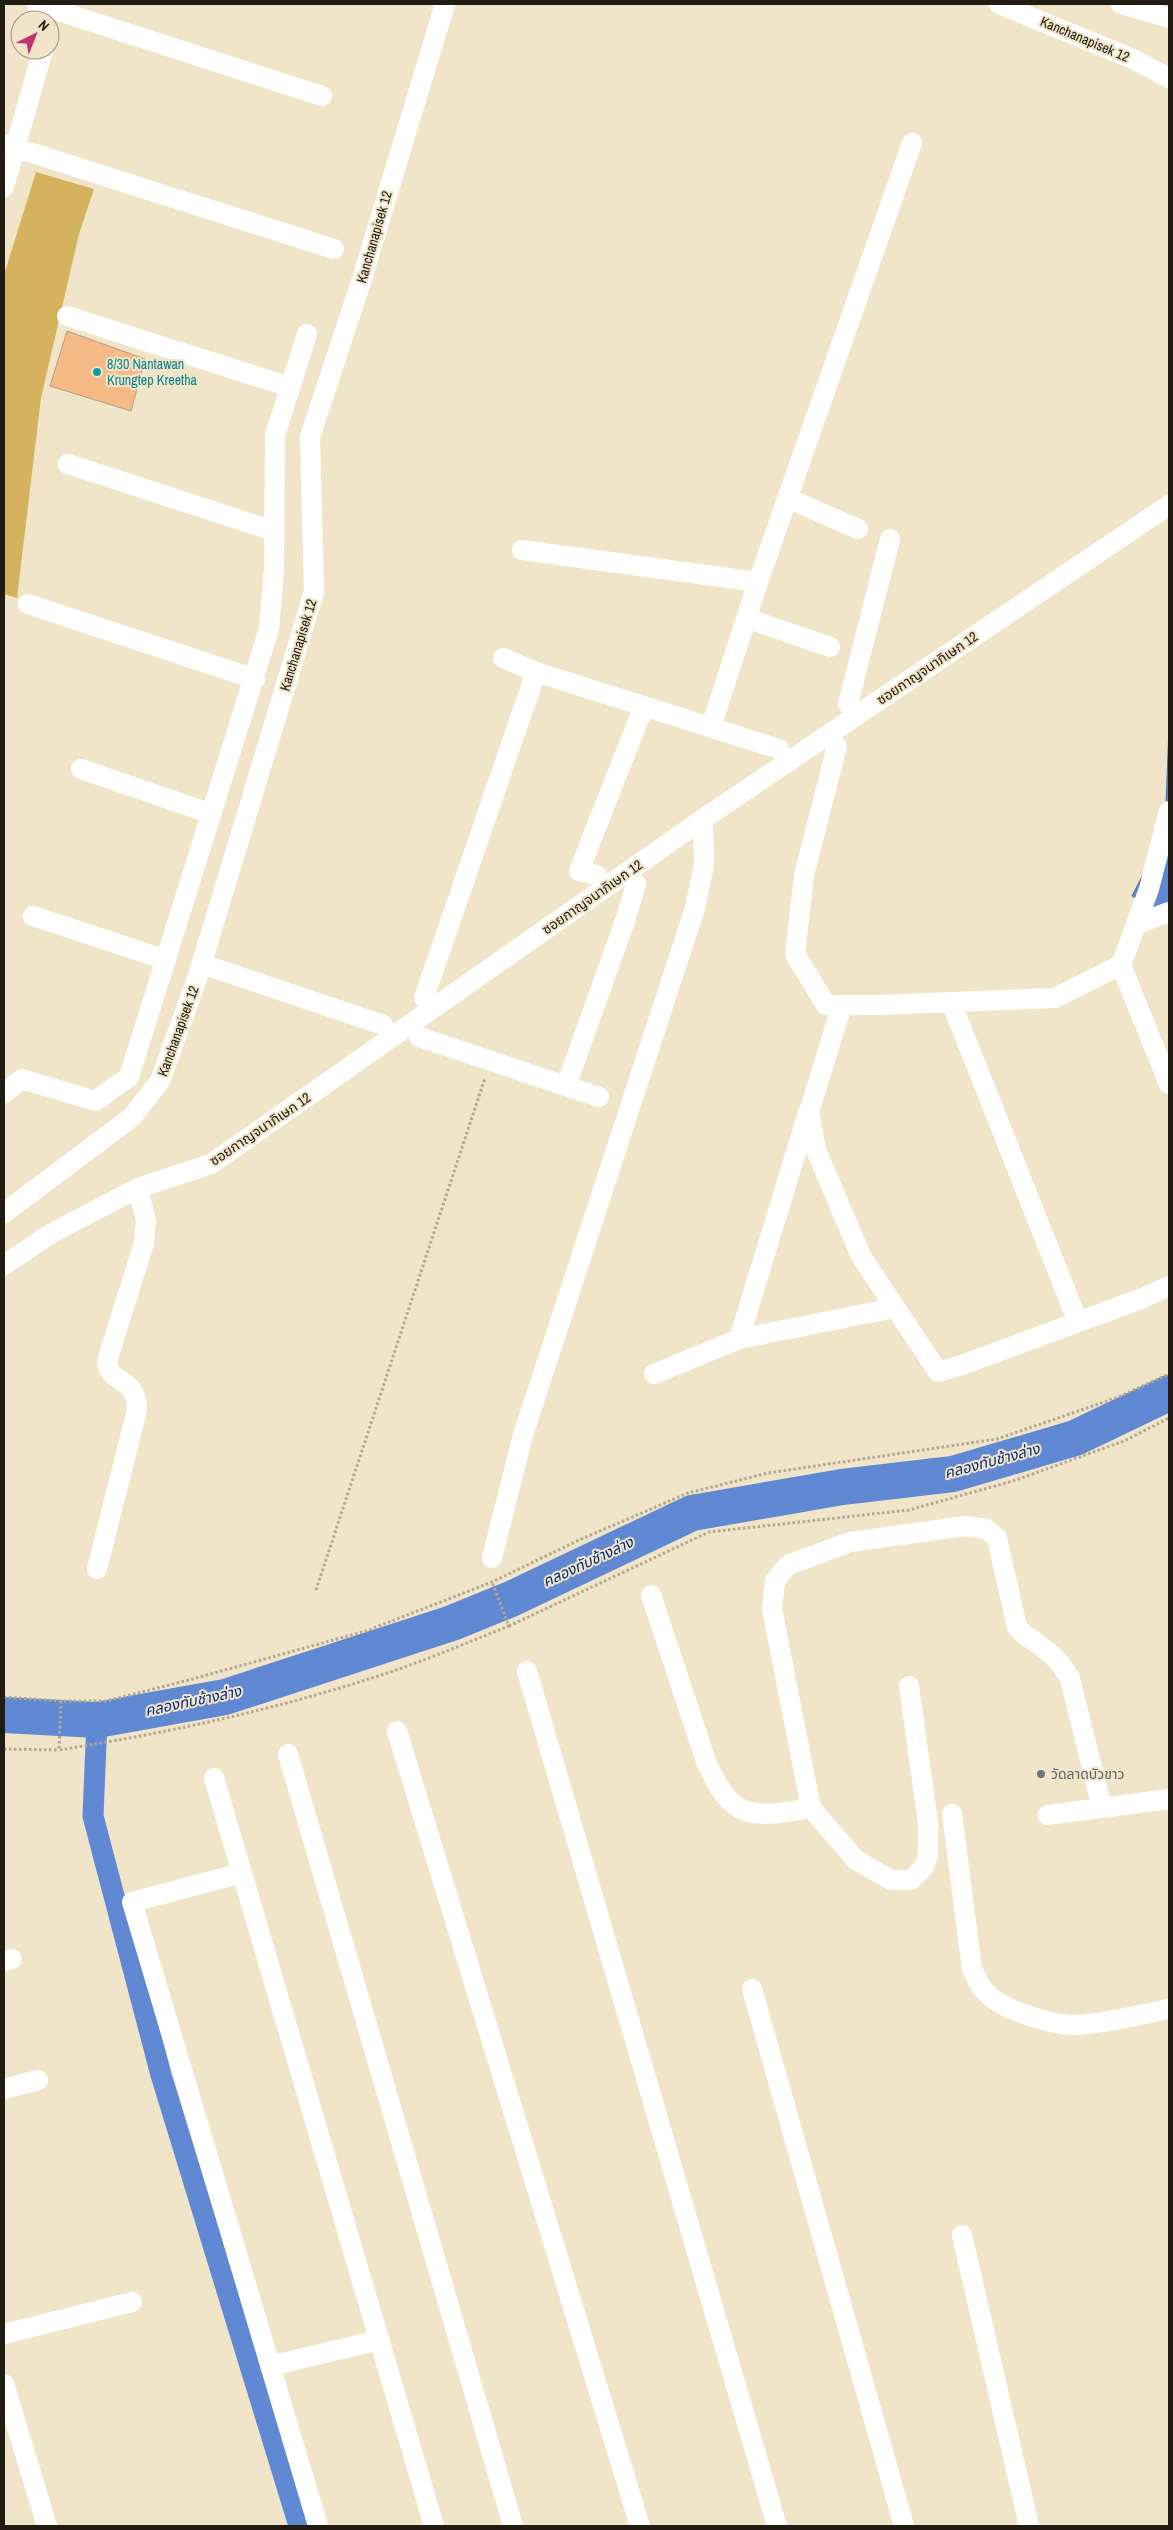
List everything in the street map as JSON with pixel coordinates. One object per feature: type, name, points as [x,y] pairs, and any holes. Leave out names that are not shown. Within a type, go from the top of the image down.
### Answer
[{"type":"street","name":"Kanchanapisek 12","points":[[4,1213],[132,1117],[160,1081],[202,964],[314,592],[310,437],[361,282],[445,4]]},
{"type":"street","name":"Kanchanapisek 12","points":[[999,4],[1133,59],[1169,78]]},
{"type":"street","points":[[1121,4],[1169,18]]},
{"type":"street","points":[[60,14],[322,96]]},
{"type":"street","points":[[4,187],[10,146],[40,60]]},
{"type":"street","points":[[710,727],[787,498],[912,143]]},
{"type":"street","points":[[10,146],[334,249]]},
{"type":"street","points":[[67,316],[290,387]]},
{"type":"street","points":[[4,1093],[22,1079],[95,1101],[129,1077],[255,679],[269,629],[274,569],[275,435],[306,334]]},
{"type":"street","points":[[68,464],[274,531]]},
{"type":"street","points":[[787,498],[858,529]]},
{"type":"street","name":"ซอยกาญจนาภิเษก 12","points":[[4,1265],[52,1233],[138,1188],[211,1164],[703,819],[1169,505]]},
{"type":"street","points":[[848,704],[890,539]]},
{"type":"street","points":[[522,550],[758,582]]},
{"type":"street","points":[[28,604],[255,679]]},
{"type":"street","points":[[746,618],[830,647]]},
{"type":"street","points":[[503,658],[536,672],[779,749]]},
{"type":"street","points":[[424,998],[536,672]]},
{"type":"street","points":[[597,875],[579,871],[644,706]]},
{"type":"street","points":[[837,746],[804,875],[795,954],[826,1004],[1055,998],[1121,965]]},
{"type":"street","points":[[81,769],[212,814]]},
{"type":"street","points":[[1169,811],[1148,889],[1121,965],[1169,1084]]},
{"type":"street","points":[[492,1558],[522,1435],[695,908],[704,865],[703,819]]},
{"type":"street","points":[[566,1086],[626,918],[636,884]]},
{"type":"street","points":[[1136,924],[1169,912]]},
{"type":"street","points":[[33,916],[166,960]]},
{"type":"street","points":[[202,964],[383,1025]]},
{"type":"street","points":[[951,1002],[1078,1322]]},
{"type":"street","points":[[739,1340],[842,1005]]},
{"type":"street","points":[[414,1035],[598,1098]]},
{"type":"street","points":[[809,1112],[816,1150],[860,1256],[938,1372],[962,1366],[1169,1286]]},
{"type":"street","points":[[97,1569],[137,1410],[137,1395],[128,1384],[107,1370],[107,1361],[144,1243],[146,1221],[138,1188]]},
{"type":"street","points":[[654,1374],[739,1340],[894,1308]]},
{"type":"street","points":[[910,1686],[928,1822],[928,1855],[924,1867],[911,1880],[891,1880],[856,1860],[811,1808],[772,1609],[775,1581],[788,1565],[850,1542],[965,1526],[986,1529],[997,1538],[1018,1627],[1024,1636],[1040,1645],[1062,1663],[1070,1679],[1102,1808]]},
{"type":"street","points":[[651,1595],[706,1762],[716,1785],[728,1801],[744,1811],[767,1816],[811,1808]]},
{"type":"street","points":[[527,1671],[777,2526]]},
{"type":"street","points":[[397,1731],[640,2526]]},
{"type":"street","points":[[288,1754],[512,2526]]},
{"type":"street","points":[[214,1778],[434,2526]]},
{"type":"street","points":[[1048,1815],[1169,1799]]},
{"type":"street","points":[[952,1814],[972,1969],[980,1986],[992,1999],[1056,2024],[1075,2025],[1169,2009]]},
{"type":"street","points":[[242,1872],[132,1902],[318,2526]]},
{"type":"street","points":[[752,1989],[904,2526]]},
{"type":"street","points":[[4,2089],[38,2080]]},
{"type":"street","points":[[962,2235],[1029,2526]]},
{"type":"street","points":[[4,2334],[132,2302]]},
{"type":"street","points":[[270,2366],[379,2340]]},
{"type":"street","points":[[4,2384],[47,2526]]},
{"type":"path","points":[[316,1590],[491,1061]]},
{"type":"path","points":[[4,1697],[61,1701],[106,1701],[208,1675],[366,1631],[492,1582],[577,1541],[688,1493],[768,1473],[997,1439],[1116,1398],[1169,1374]]},
{"type":"path","points":[[4,1750],[59,1750],[146,1736],[241,1716],[379,1676],[509,1626],[709,1532],[909,1510],[1013,1481],[1124,1441],[1169,1418]]},
{"type":"path","points":[[492,1582],[509,1626]]},
{"type":"path","points":[[59,1750],[61,1701]]},
{"type":"shaded area","points":[[36,172],[94,189],[79,234],[41,398],[17,598],[4,594],[4,275]]},
{"type":"water","points":[[1169,727],[1169,914],[1132,896],[1165,832]]},
{"type":"building","name":"8/30 Nantawan Krungtep Kreetha","points":[[67,331],[145,359],[131,411],[50,386]]},
{"type":"waterway","name":"คลองทับช้างล่าง","points":[[4,1715],[97,1720],[225,1697],[452,1623],[511,1599],[692,1513],[842,1487],[953,1474],[1075,1438],[1169,1393]]},
{"type":"waterway","points":[[97,1720],[93,1816],[161,2075],[299,2526]]},
{"type":"place","name":"8/30 Nantawan Krungtep Kreetha","points":[[97,372]]},
{"type":"place","name":"วัดลาดบัวขาว","points":[[1041,1774]]}]
